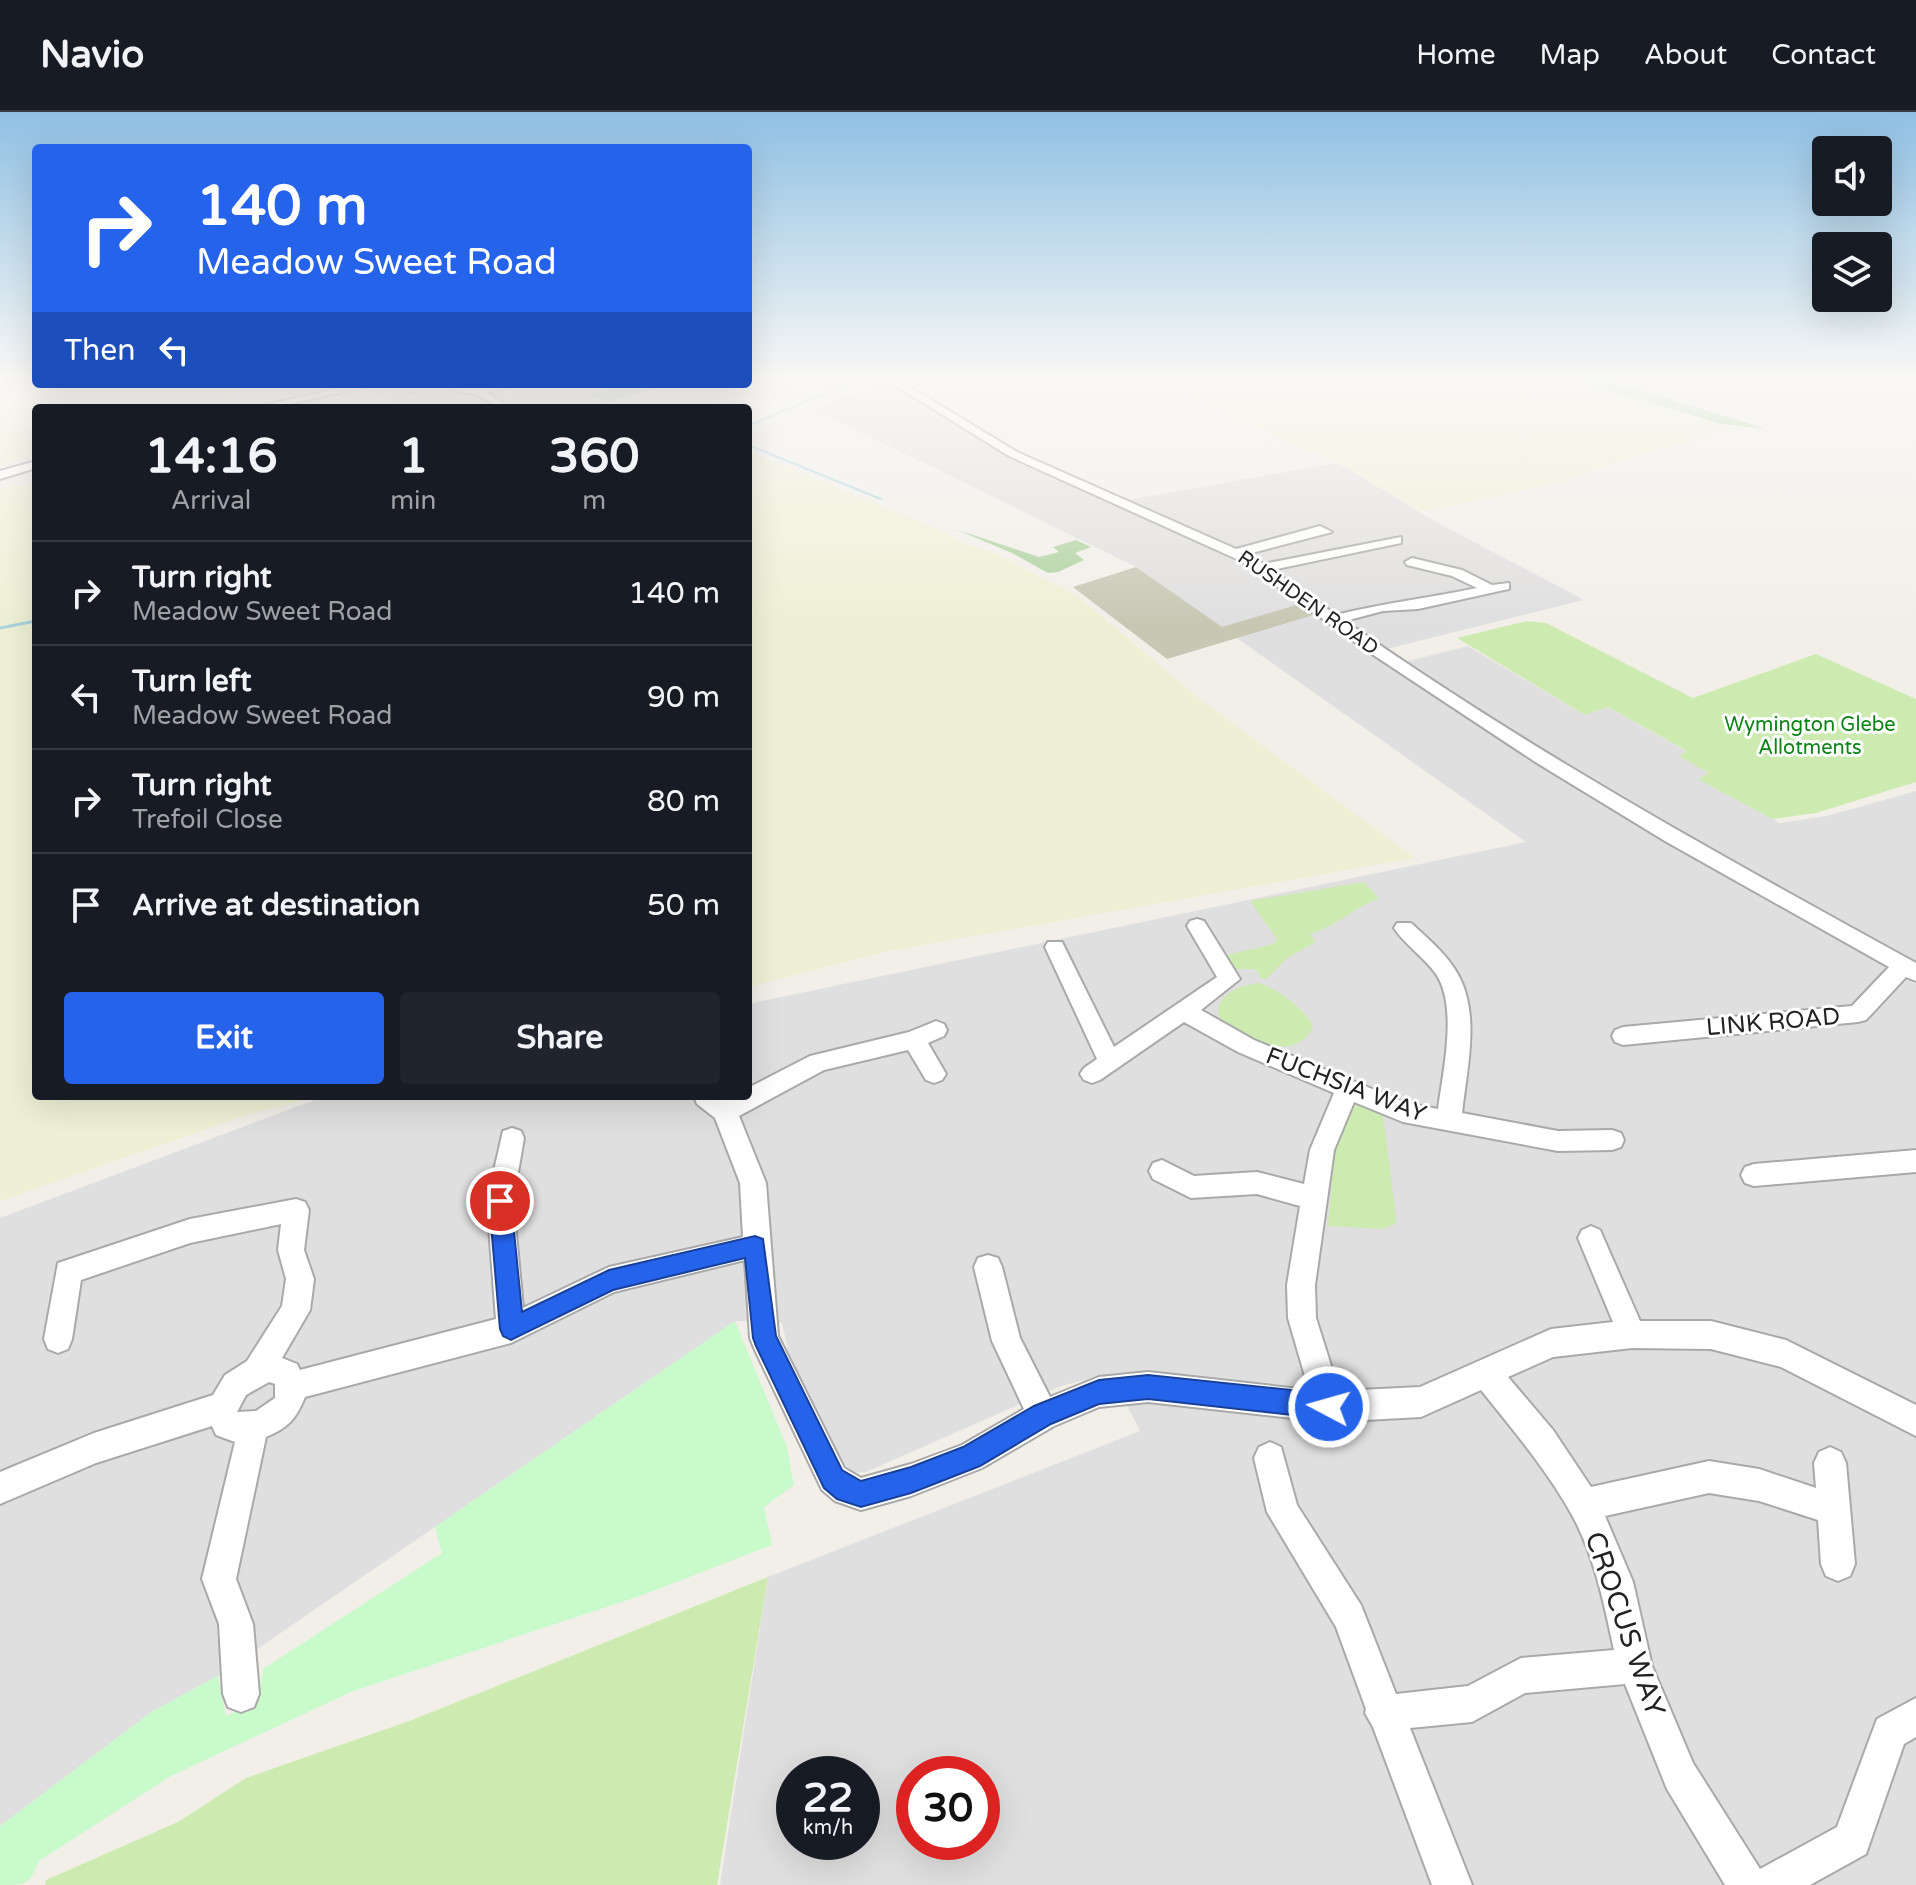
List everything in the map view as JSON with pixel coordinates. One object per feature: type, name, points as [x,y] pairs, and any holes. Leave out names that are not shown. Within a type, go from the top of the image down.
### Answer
[{"type":"street","name":"RUSHDEN ROAD","points":[[1024,459],[1236,553],[1454,703],[1672,837],[1909,969]]},
{"type":"street","points":[[0,475],[32,465]]},
{"type":"street","points":[[1236,553],[1320,530],[1326,532]]},
{"type":"street","points":[[1262,568],[1396,540]]},
{"type":"street","points":[[1334,620],[1383,607],[1418,605],[1497,588],[1457,573],[1412,562]]},
{"type":"street","points":[[1457,573],[1472,564]]},
{"type":"street","points":[[1055,947],[1101,1068],[1229,979],[1197,926]]},
{"type":"street","points":[[1404,928],[1439,965],[1455,989],[1458,1012],[1449,1122]]},
{"type":"street","name":"LINK ROAD","points":[[1623,1036],[1858,1014],[1909,969]]},
{"type":"street","name":"FUCHSIA WAY","points":[[1184,1011],[1246,1046],[1403,1112],[1558,1141],[1612,1140]]},
{"type":"street","points":[[752,1090],[818,1062],[914,1040],[936,1030]]},
{"type":"street","points":[[914,1040],[934,1074]]},
{"type":"street","points":[[1329,1407],[1302,1318],[1301,1285],[1322,1150],[1347,1090]]},
{"type":"street","points":[[715,1105],[753,1183],[755,1246],[764,1338],[833,1479],[846,1490],[861,1494],[911,1480],[971,1457],[1043,1415],[1099,1392],[1148,1387],[1329,1407],[1421,1402],[1551,1343],[1632,1334],[1711,1335],[1786,1354],[1916,1421]]},
{"type":"street","points":[[511,1329],[500,1201],[512,1138]]},
{"type":"street","points":[[1754,1175],[1916,1161]]},
{"type":"street","points":[[1162,1171],[1191,1187],[1257,1183],[1313,1198]]},
{"type":"street","points":[[58,1339],[68,1272],[190,1231],[296,1210],[291,1250],[300,1279],[296,1310],[258,1371],[235,1386],[223,1407],[225,1422],[232,1428],[253,1429],[282,1410],[292,1388],[312,1380],[511,1329],[609,1280],[755,1246]]},
{"type":"street","points":[[1591,1238],[1632,1334]]},
{"type":"street","points":[[988,1267],[1006,1341],[1043,1415]]},
{"type":"street","points":[[258,1371],[280,1369],[287,1374],[292,1388]]},
{"type":"street","name":"CROCUS WAY","points":[[1487,1374],[1542,1441],[1584,1505],[1616,1582],[1635,1666],[1680,1776],[1747,1885]]},
{"type":"street","points":[[0,1488],[94,1448],[223,1407]]},
{"type":"street","points":[[241,1694],[236,1624],[219,1579],[253,1429]]},
{"type":"street","points":[[1270,1458],[1283,1512],[1349,1617],[1383,1713],[1452,1885]]},
{"type":"street","points":[[1830,1463],[1838,1564]]},
{"type":"street","points":[[1584,1505],[1709,1477],[1759,1485],[1833,1509]]},
{"type":"street","points":[[1383,1713],[1472,1704],[1521,1676],[1635,1666]]},
{"type":"street","points":[[1771,1885],[1852,1840],[1890,1732],[1916,1716]]},
{"type":"shaded area","points":[[0,459],[24,459],[0,466]]},
{"type":"shaded area","points":[[752,459],[767,459],[935,528],[963,543],[992,552],[1079,597],[1201,700],[1415,858],[884,952],[752,986]]},
{"type":"shaded area","points":[[915,459],[1015,459],[1112,505],[1196,539],[1260,572],[1383,664],[1617,814],[1916,984],[1916,1885],[720,1885],[768,1577],[1140,1431],[1111,1374],[1061,1386],[866,1472],[854,1473],[840,1461],[789,1354],[782,1323],[735,1321],[218,1676],[153,1711],[0,1826],[0,1218],[314,1100],[752,1100],[752,1003],[1526,842],[1136,567]]},
{"type":"shaded area","points":[[1328,459],[1627,459],[1562,482],[1422,512]]},
{"type":"shaded area","points":[[1338,463],[1440,524],[1584,600],[1386,649],[1264,563],[1230,545],[1122,501]]},
{"type":"shaded area","points":[[32,485],[32,1100],[304,1100],[250,1114],[0,1201],[0,488]]},
{"type":"shaded area","points":[[1136,567],[1222,627],[1303,603],[1317,614],[1167,659],[1073,587]]},
{"type":"shaded area","points":[[1468,646],[1585,715],[1608,707],[1688,752],[1680,756],[1709,773],[1699,779],[1780,823],[1827,816],[1916,791],[1916,961],[1661,824],[1404,662]]},
{"type":"green space","points":[[955,529],[1039,557],[1059,552],[1053,547],[1076,540],[1091,547],[1075,553],[1084,560],[1058,572],[1048,573],[1012,553]]},
{"type":"green space","name":"Wymington Glebe Allotments","points":[[1527,621],[1546,623],[1693,698],[1816,654],[1916,699],[1916,782],[1816,813],[1772,819],[1698,779],[1709,773],[1679,756],[1687,751],[1608,707],[1585,715],[1457,638]]},
{"type":"green space","points":[[1364,882],[1379,898],[1310,934],[1316,942],[1287,958],[1266,979],[1261,979],[1256,969],[1235,969],[1223,956],[1273,944],[1277,939],[1250,901]]},
{"type":"green space","points":[[1259,983],[1282,995],[1303,1012],[1313,1026],[1305,1038],[1294,1045],[1267,1044],[1238,1032],[1218,1015],[1222,1001],[1231,992]]},
{"type":"green space","points":[[1354,1105],[1383,1114],[1396,1219],[1395,1224],[1383,1229],[1328,1226],[1335,1144],[1349,1108]]},
{"type":"green space","points":[[735,1321],[787,1447],[794,1485],[764,1507],[772,1545],[643,1595],[351,1692],[171,1776],[39,1861],[26,1882],[0,1885],[0,1826],[153,1711],[218,1676],[226,1716],[258,1701],[263,1669],[442,1553],[435,1527]]},
{"type":"green space","points":[[768,1577],[717,1885],[45,1885],[46,1880],[178,1822],[246,1778],[412,1720]]},
{"type":"waterway","points":[[782,459],[881,499]]},
{"type":"waterway","points":[[0,628],[32,622]]},
{"type":"route","points":[[500,1201],[511,1329],[609,1280],[755,1246],[764,1338],[833,1479],[846,1490],[861,1494],[911,1480],[971,1457],[1043,1415],[1099,1392],[1148,1387],[1329,1407]]}]
